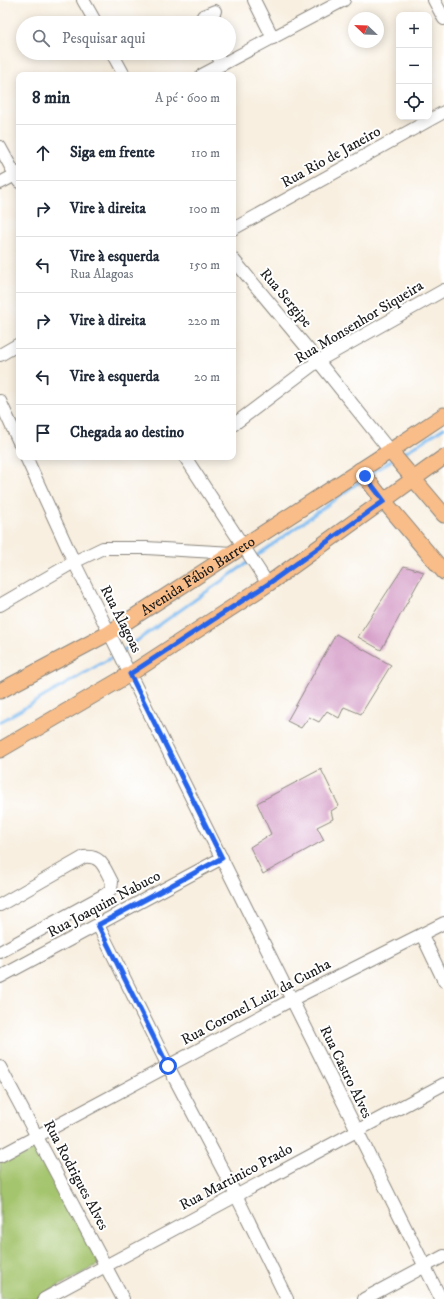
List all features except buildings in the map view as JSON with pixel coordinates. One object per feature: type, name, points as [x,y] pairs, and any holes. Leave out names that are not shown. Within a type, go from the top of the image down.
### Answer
[{"type":"main road","name":"Avenida Fábio Barreto","points":[[0,691],[110,635],[392,454],[444,415]]},
{"type":"main road","points":[[392,454],[444,515]]},
{"type":"main road","points":[[0,750],[267,582],[382,497],[444,457]]},
{"type":"main road","points":[[363,473],[444,572]]},
{"type":"street","points":[[83,0],[92,16]]},
{"type":"street","points":[[203,16],[216,14],[209,0]]},
{"type":"street","points":[[254,0],[273,38]]},
{"type":"street","points":[[236,57],[343,0]]},
{"type":"street","points":[[434,0],[444,19]]},
{"type":"street","points":[[116,60],[122,72]]},
{"type":"street","points":[[220,60],[222,64]]},
{"type":"street","points":[[207,72],[230,60]]},
{"type":"street","name":"Rua Rio de Janeiro","points":[[236,227],[444,112]]},
{"type":"street","points":[[0,147],[16,174]]},
{"type":"street","points":[[0,183],[16,178]]},
{"type":"street","name":"Rua Sergipe","points":[[236,264],[392,454]]},
{"type":"street","name":"Rua Monsenhor Siqueira","points":[[236,423],[318,362],[444,290]]},
{"type":"street","points":[[0,355],[16,346]]},
{"type":"street","points":[[0,401],[16,436]]},
{"type":"street","name":"Rua Alagoas","points":[[27,460],[74,562],[222,858]]},
{"type":"street","points":[[188,460],[241,551],[267,582]]},
{"type":"street","points":[[0,605],[74,562],[103,548],[241,551]]},
{"type":"street","points":[[0,905],[84,857],[93,856],[100,860],[112,882],[111,889],[106,894],[0,952]]},
{"type":"street","name":"Rua Joaquim Nabuco","points":[[0,977],[222,858]]},
{"type":"street","name":"Rua Castro Alves","points":[[222,858],[441,1299]]},
{"type":"street","name":"Rua Coronel Luiz da Cunha","points":[[0,1156],[292,999],[444,923]]},
{"type":"street","points":[[98,925],[168,1066],[236,1195],[287,1299]]},
{"type":"street","points":[[422,935],[444,981]]},
{"type":"street","name":"Rua Rodrigues Alves","points":[[0,1067],[38,1136],[123,1299]]},
{"type":"street","name":"Rua Martinico Prado","points":[[44,1299],[444,1084]]},
{"type":"street","points":[[364,1299],[444,1256]]},
{"type":"green space","points":[[36,1142],[99,1264],[35,1299],[0,1299],[0,1161]]},
{"type":"waterway","points":[[399,456],[444,428]]},
{"type":"waterway","points":[[370,474],[392,460]]},
{"type":"waterway","points":[[255,557],[362,480]]},
{"type":"waterway","points":[[121,652],[250,561]]},
{"type":"waterway","points":[[0,722],[116,655]]},
{"type":"route","points":[[168,1066],[98,925],[222,858],[130,674],[268,584],[384,501],[365,476]]}]
